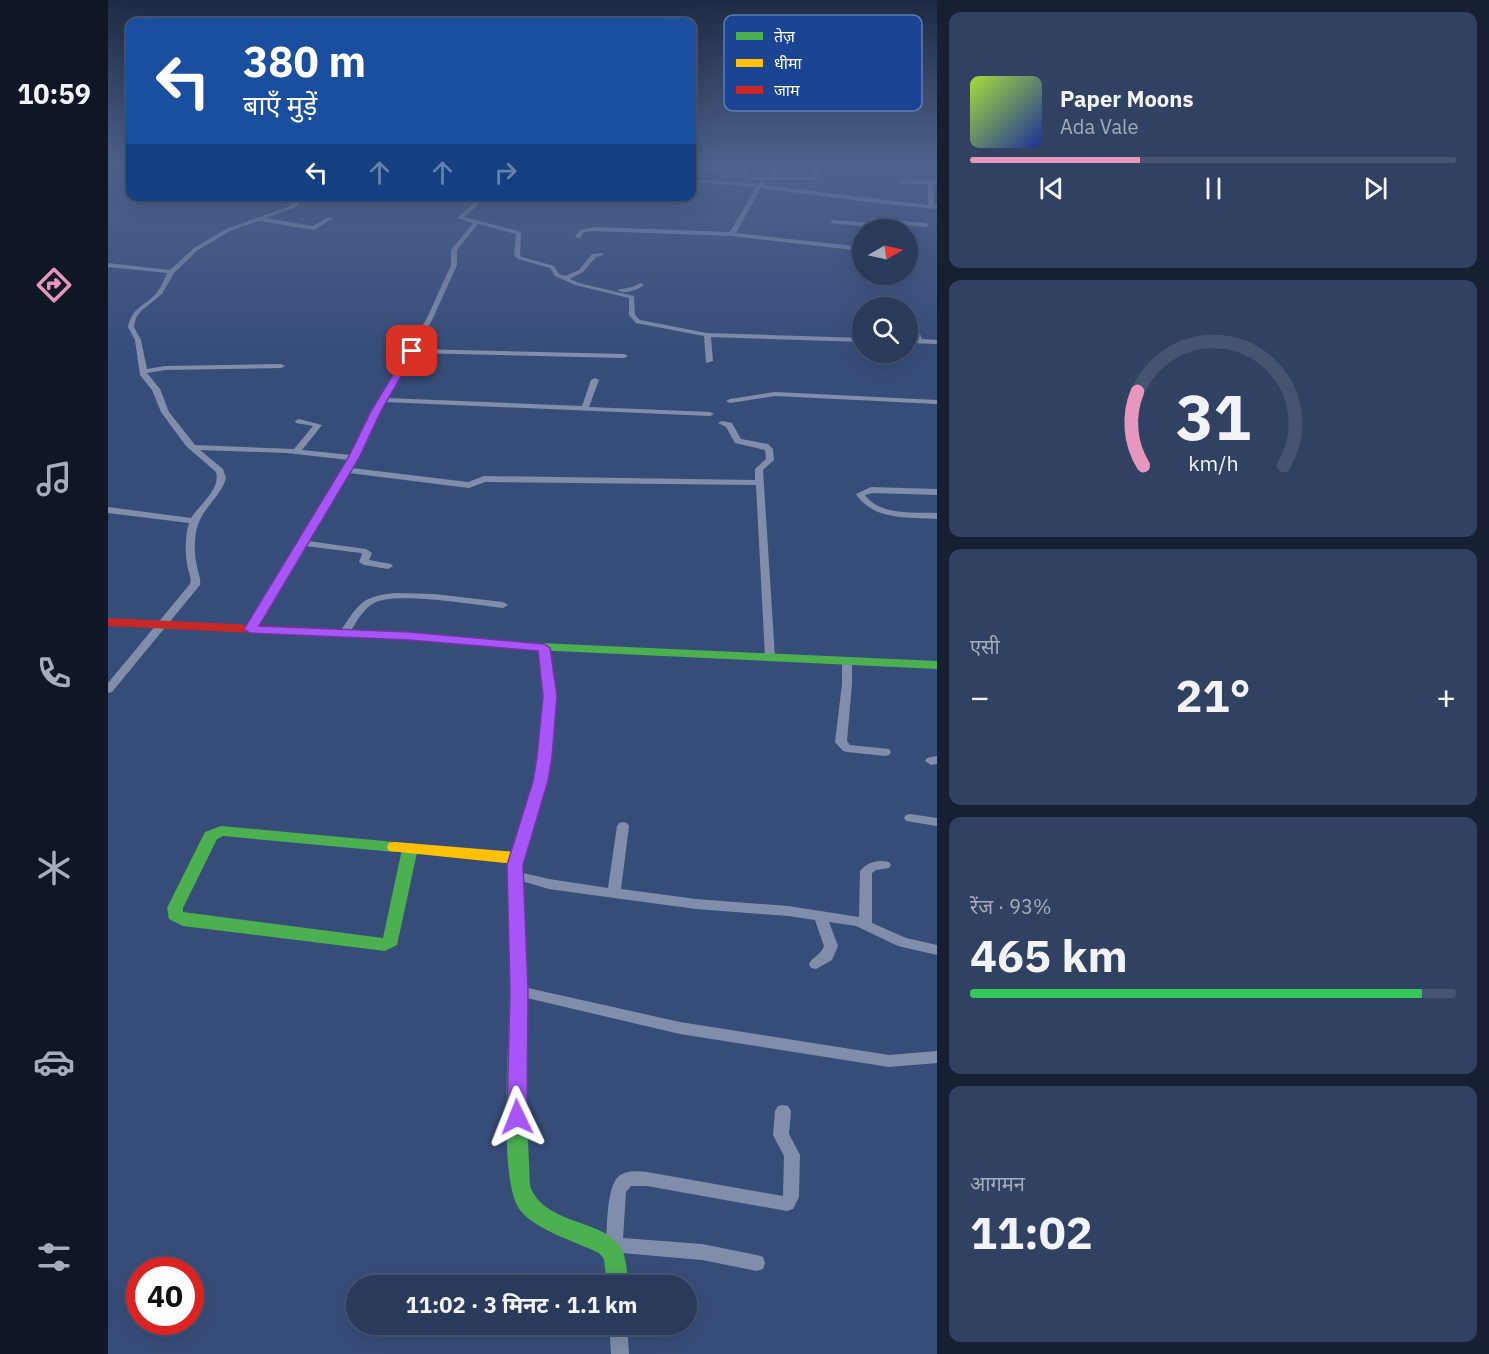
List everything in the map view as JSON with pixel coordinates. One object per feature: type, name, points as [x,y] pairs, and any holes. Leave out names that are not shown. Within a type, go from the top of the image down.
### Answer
[{"type":"street","points":[[108,690],[163,625],[197,580],[192,565],[191,534],[194,521],[221,483],[222,478],[220,471],[193,447],[165,412],[156,389],[143,372],[138,340],[131,327],[133,318],[142,307],[160,293],[171,272],[201,245],[235,228]]},
{"type":"street","points":[[250,629],[354,458],[382,400],[430,318],[454,265],[454,250],[472,228]]},
{"type":"street","points":[[501,228],[519,233],[518,256],[552,267],[556,274],[564,279],[586,287],[633,298],[632,315],[638,322],[707,335],[852,340]]},
{"type":"street","points":[[731,234],[734,228]]},
{"type":"street","points":[[578,237],[582,231],[595,229],[731,234],[852,248]]},
{"type":"street","points":[[564,279],[579,273],[594,255],[601,254]]},
{"type":"street","points":[[108,265],[171,272]]},
{"type":"street","points":[[611,292],[633,289],[641,285]]},
{"type":"street","points":[[707,335],[708,361]]},
{"type":"street","points":[[919,341],[937,342]]},
{"type":"street","points":[[412,351],[624,356]]},
{"type":"street","points":[[143,372],[161,368],[281,366]]},
{"type":"street","points":[[585,408],[595,380]]},
{"type":"street","points":[[730,401],[778,394],[937,402]]},
{"type":"street","points":[[382,400],[710,414]]},
{"type":"street","points":[[296,452],[318,425],[299,421]]},
{"type":"street","points":[[722,423],[729,425],[740,442],[765,446],[769,449],[770,460],[759,469],[765,603],[770,657]]},
{"type":"street","points":[[193,447],[296,452],[354,458]]},
{"type":"street","points":[[346,470],[464,485],[473,484],[482,479],[760,483]]},
{"type":"street","points":[[937,492],[872,490],[860,494],[863,503],[874,508],[937,516]]},
{"type":"street","points":[[108,510],[194,521]]},
{"type":"street","points":[[303,543],[363,550],[367,553],[364,562],[388,566]]},
{"type":"street","points":[[344,633],[362,609],[378,597],[396,596],[503,605]]},
{"type":"street","points":[[108,622],[409,636],[544,648],[937,665]]},
{"type":"street","points":[[544,648],[550,696],[544,757],[540,781],[516,858],[515,875],[519,991],[516,1094],[520,1186],[526,1203],[539,1215],[615,1251],[702,1252],[757,1263]]},
{"type":"street","points":[[846,660],[847,684],[841,742],[847,748],[885,752]]},
{"type":"street","points":[[910,818],[937,822]]},
{"type":"street","points":[[614,893],[623,826]]},
{"type":"street","points":[[410,848],[391,941],[385,945],[183,920],[174,915],[175,908],[211,836],[221,831],[410,848],[516,858]]},
{"type":"street","points":[[866,924],[866,871],[873,866],[885,865]]},
{"type":"street","points":[[515,875],[549,884],[820,916],[866,924],[903,942],[937,950]]},
{"type":"street","points":[[816,964],[827,956],[831,946],[820,916]]},
{"type":"street","points":[[519,991],[680,1028],[888,1061],[937,1057]]},
{"type":"street","points":[[617,1275],[615,1251],[618,1192],[620,1183],[625,1179],[648,1179],[787,1204],[791,1197],[792,1155],[781,1135],[783,1111]]},
{"type":"street","points":[[619,1335],[620,1354]]},
{"type":"traffic: fast","points":[[518,646],[937,665]]},
{"type":"traffic: fast","points":[[395,847],[221,831],[211,836],[175,908],[175,915],[183,920],[385,945],[391,941],[410,848]]},
{"type":"traffic: fast","points":[[516,889],[519,991],[516,1094],[520,1186],[526,1203],[539,1215],[607,1246],[614,1256],[617,1275]]},
{"type":"traffic: slow","points":[[395,847],[516,858]]},
{"type":"traffic: jam","points":[[108,622],[409,636],[518,646]]},
{"type":"traffic: jam","points":[[516,889],[515,865],[540,781],[544,757],[550,696],[544,648]]},
{"type":"route","points":[[412,351],[376,411],[354,458],[250,629],[409,636],[544,648],[550,706],[544,757],[540,781],[515,865],[519,991],[517,1117]]}]
